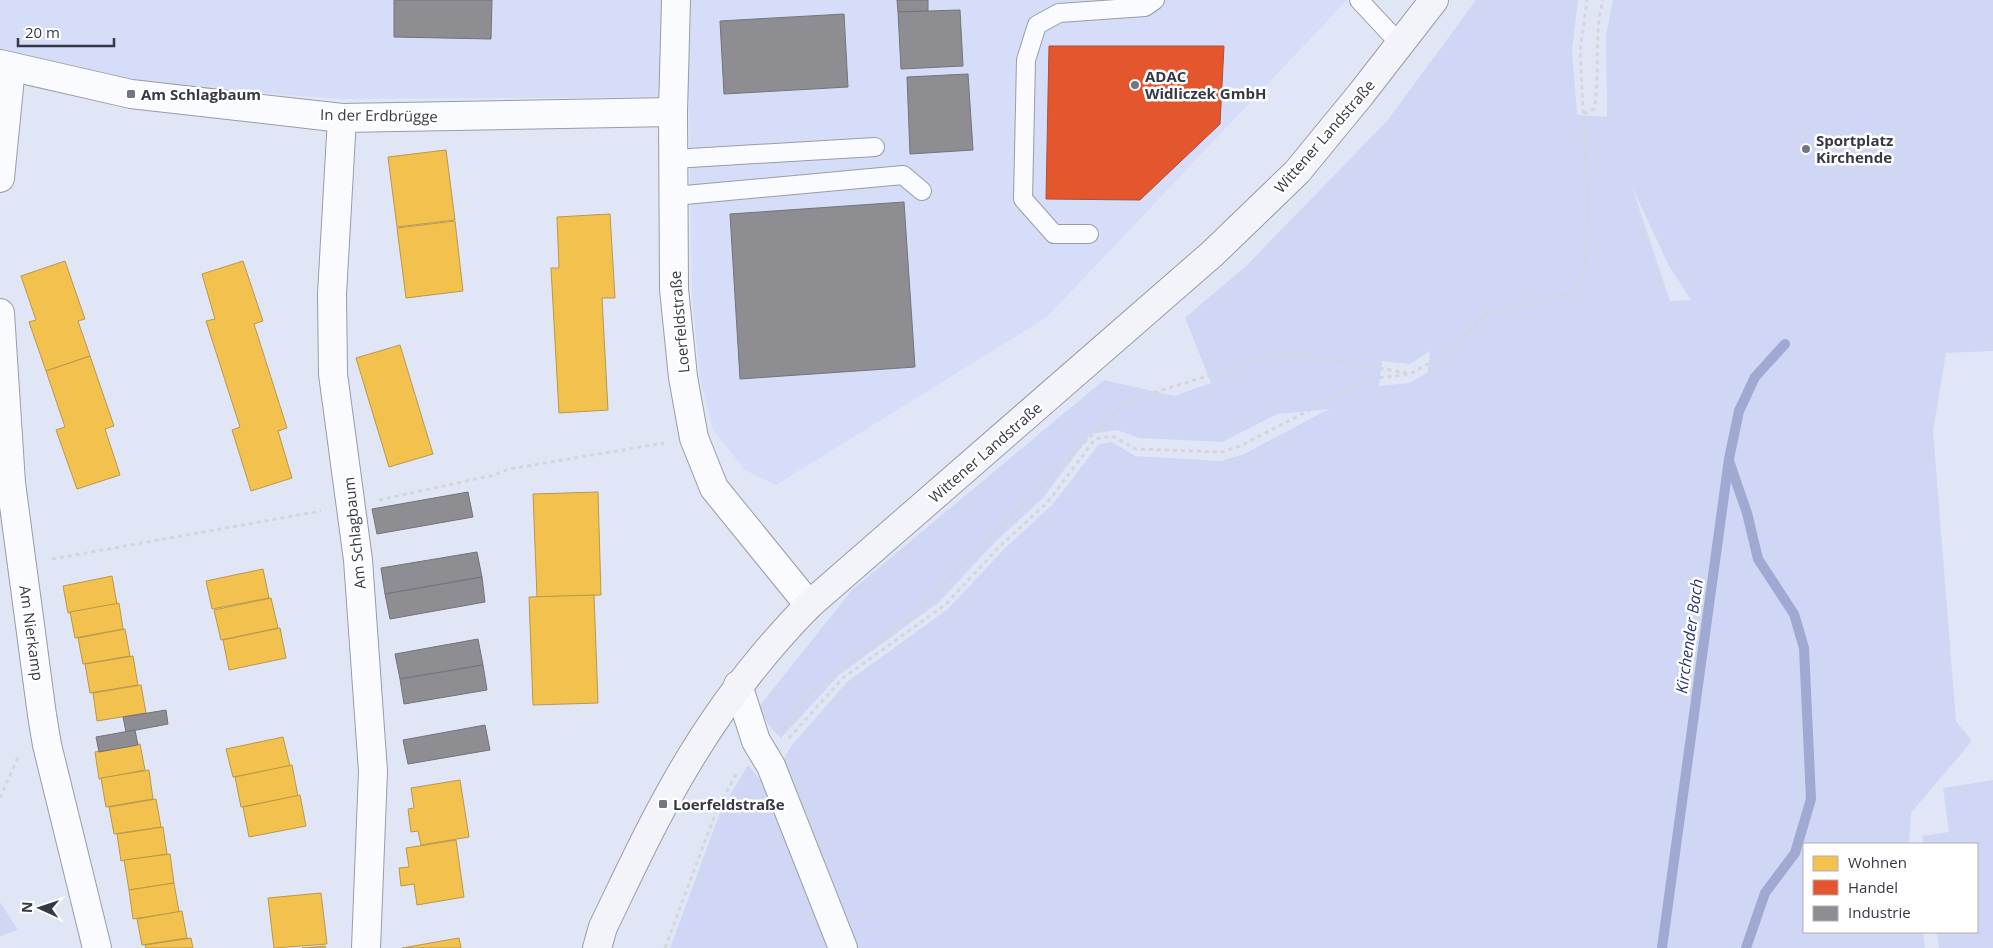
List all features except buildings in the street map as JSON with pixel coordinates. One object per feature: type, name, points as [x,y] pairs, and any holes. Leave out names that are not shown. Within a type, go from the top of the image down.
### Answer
[{"type":"main road","name":"Wittener Landstraße","points":[[597,948],[603,927],[663,804],[705,734],[738,685],[780,634],[809,605],[1212,254],[1297,172],[1434,0]]},
{"type":"street","name":"Loerfeldstraße","points":[[676,0],[673,112],[674,289],[683,377],[694,438],[714,488],[809,605]]},
{"type":"street","name":"In der Erdbrügge","points":[[5,66],[132,94],[342,118],[673,112]]},
{"type":"street","points":[[0,178],[5,66]]},
{"type":"street","name":"Am Schlagbaum","points":[[342,118],[332,294],[333,374],[358,560],[373,771],[366,948]]},
{"type":"street","name":"Am Nierkamp","points":[[0,313],[11,483],[42,715],[47,745],[97,948]]},
{"type":"street","points":[[738,685],[843,948]]},
{"type":"lane","points":[[1089,234],[1054,234],[1023,199],[1026,60],[1037,25],[1060,13],[1145,7],[1155,0]]},
{"type":"lane","points":[[1359,0],[1400,44]]},
{"type":"lane","points":[[674,159],[875,147]]},
{"type":"lane","points":[[674,196],[903,174],[922,191]]},
{"type":"path","points":[[764,754],[786,742],[843,678],[945,605],[1000,546],[1048,502],[1095,439],[1112,436],[1136,449],[1222,452],[1240,446],[1370,379],[1410,374],[1440,356],[1488,313],[1547,301],[1572,292],[1585,271],[1588,205],[1580,50],[1587,0]]},
{"type":"path","points":[[1584,114],[1594,109],[1596,98],[1596,55],[1603,0]]},
{"type":"path","points":[[665,948],[717,809],[764,754],[810,695],[854,659],[912,616],[1092,435],[1130,400],[1269,357],[1310,356],[1410,374]]},
{"type":"shaded area","points":[[0,0],[1347,0],[1047,317],[776,485],[745,470],[713,430],[700,380],[692,295],[689,97],[343,99],[171,86],[0,57]]},
{"type":"shaded area","points":[[1476,0],[1578,0],[1572,50],[1577,115],[1607,117],[1606,35],[1613,0],[1993,0],[1993,351],[1946,353],[1933,431],[1956,721],[1972,741],[1911,813],[1909,843],[1803,843],[1803,933],[1923,933],[1925,948],[850,948],[779,767],[792,745],[847,682],[948,609],[1004,549],[1052,505],[1099,444],[1112,442],[1135,456],[1221,461],[1244,454],[1329,409],[1277,414],[1222,442],[1139,438],[1117,430],[1091,434],[1043,498],[995,542],[939,602],[839,675],[781,738],[771,728],[758,708],[852,590],[1104,380],[1174,396],[1211,383],[1185,318],[1246,266],[1388,120]],"holes":[[[1632,187],[1669,266],[1691,300],[1670,301]],[[1430,351],[1428,372],[1410,383],[1379,386],[1382,361],[1410,364]]]},
{"type":"shaded area","points":[[748,765],[768,789],[832,948],[670,948],[721,810]]},
{"type":"shaded area","points":[[1993,780],[1993,948],[1939,948],[1937,933],[1978,933],[1978,843],[1924,843],[1922,836],[1949,832],[1943,788]]},
{"type":"shaded area","points":[[0,902],[18,930],[0,936]]},
{"type":"waterway","name":"Kirchender Bach","points":[[1662,948],[1729,459],[1739,411],[1755,377],[1785,344]]},
{"type":"waterway","points":[[1729,461],[1747,513],[1758,559],[1794,614],[1804,648],[1811,799],[1795,853],[1765,893],[1746,948]]},
{"type":"place","name":"ADAC Widliczek GmbH","points":[[1135,85]]},
{"type":"place","name":"Am Schlagbaum","points":[[131,94]]},
{"type":"place","name":"Sportplatz Kirchende","points":[[1806,149]]},
{"type":"place","name":"Loerfeldstraße","points":[[663,804]]}]
